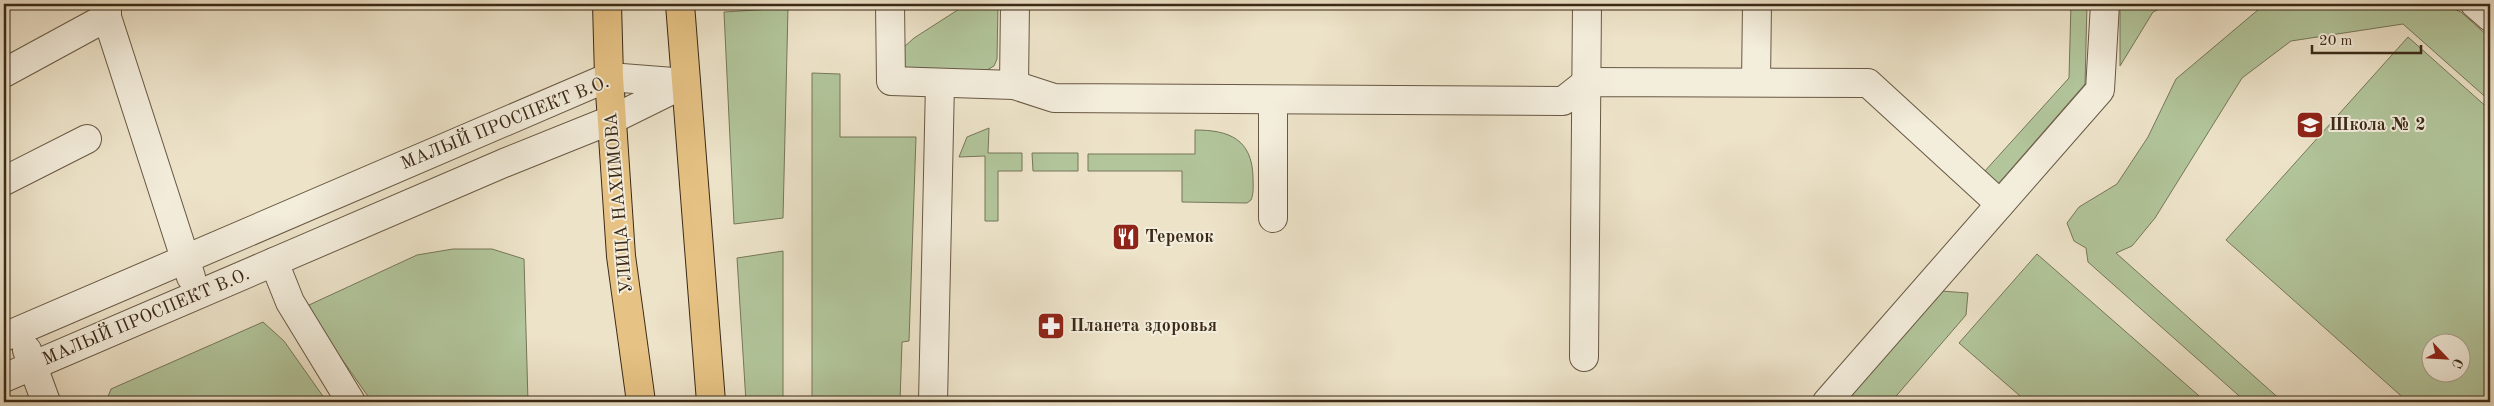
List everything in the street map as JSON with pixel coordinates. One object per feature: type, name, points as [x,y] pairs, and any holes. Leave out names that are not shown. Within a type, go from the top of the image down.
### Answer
[{"type":"main road","name":"УЛИЦА НАХИМОВА","points":[[607,4],[609,77],[621,256],[641,402]]},
{"type":"main road","points":[[680,4],[711,402]]},
{"type":"street","points":[[890,4],[891,81],[1014,85],[1054,98],[1563,101],[1587,82],[1868,83],[2000,204]]},
{"type":"street","points":[[1014,85],[1015,4]]},
{"type":"street","points":[[1584,357],[1588,4]]},
{"type":"street","points":[[1756,82],[1757,4]]},
{"type":"street","points":[[1827,402],[2100,90],[2105,4]]},
{"type":"street","points":[[2475,4],[2490,17]]},
{"type":"street","points":[[4,73],[107,10],[197,295]]},
{"type":"street","name":"МАЛЫЙ ПРОСПЕКТ В.О.","points":[[12,333],[609,77],[686,83]]},
{"type":"street","name":"МАЛЫЙ ПРОСПЕКТ В.О.","points":[[4,378],[504,163],[612,120],[686,83]]},
{"type":"street","points":[[933,402],[940,83]]},
{"type":"street","points":[[1273,100],[1273,218]]},
{"type":"street","points":[[4,180],[87,139]]},
{"type":"street","points":[[274,262],[290,302],[351,402]]},
{"type":"street","points":[[12,333],[33,366],[46,402]]},
{"type":"green space","points":[[967,4],[998,5],[997,59],[994,66],[987,70],[904,69],[904,47],[914,38]]},
{"type":"green space","points":[[2071,4],[2087,4],[2085,84],[1998,184],[1984,172],[2069,78]]},
{"type":"green space","points":[[2120,4],[2170,4],[2153,12],[2120,66]]},
{"type":"green space","points":[[2282,4],[2442,4],[2461,12],[2490,38],[2490,101],[2403,24],[2291,41],[2242,78],[2155,218],[2132,246],[2116,253],[2283,402],[2246,402],[2088,262],[2086,248],[2074,241],[2067,223],[2079,207],[2117,184],[2148,137],[2176,79],[2259,9]]},
{"type":"green space","points":[[788,8],[783,218],[734,224],[724,12]]},
{"type":"green space","points":[[2408,37],[2490,110],[2490,402],[2408,402],[2226,240]]},
{"type":"green space","points":[[812,73],[840,74],[840,137],[916,137],[909,341],[902,342],[900,402],[812,402]]},
{"type":"green space","points":[[989,128],[988,153],[1022,153],[1022,171],[998,171],[998,221],[985,221],[985,156],[959,157],[967,137]]},
{"type":"green space","points":[[1195,130],[1207,130],[1228,135],[1243,145],[1252,164],[1253,195],[1251,200],[1247,203],[1182,202],[1182,171],[1088,171],[1088,154],[1195,154]]},
{"type":"green space","points":[[1032,153],[1078,153],[1078,171],[1033,171]]},
{"type":"green space","points":[[453,249],[492,249],[524,259],[528,402],[372,402],[320,328],[309,305],[417,255]]},
{"type":"green space","points":[[783,251],[783,402],[746,402],[737,258]]},
{"type":"green space","points":[[2037,254],[2206,402],[2027,402],[1959,343]]},
{"type":"green space","points":[[1941,291],[1968,293],[1966,315],[1891,402],[1843,402]]},
{"type":"green space","points":[[263,322],[284,341],[327,402],[106,402],[111,389]]},
{"type":"place","name":"Школа № 2","points":[[2310,125]]},
{"type":"place","name":"Теремок","points":[[1126,237]]},
{"type":"place","name":"Планета здоровья","points":[[1051,326]]}]
